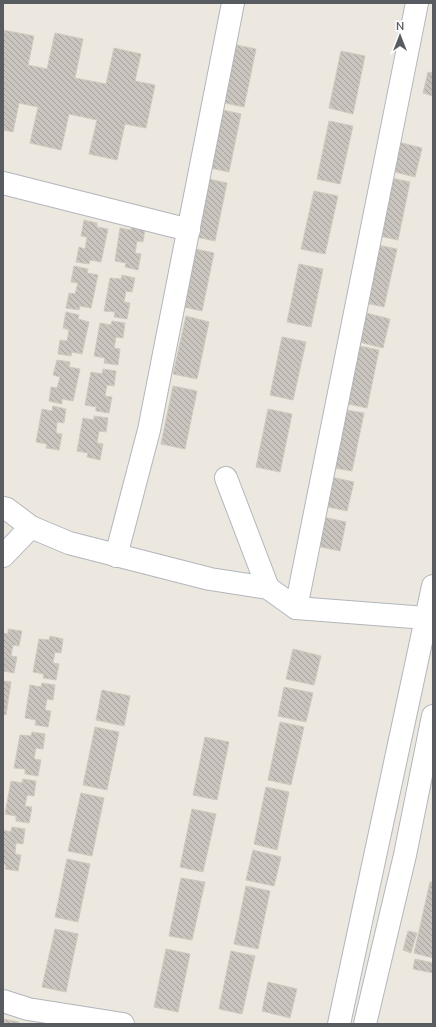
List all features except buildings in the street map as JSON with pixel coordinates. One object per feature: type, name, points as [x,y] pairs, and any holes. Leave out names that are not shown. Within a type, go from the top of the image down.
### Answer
[{"type":"street","points":[[116,556],[149,430],[233,3]]},
{"type":"street","points":[[296,608],[412,7]]},
{"type":"street","points":[[3,183],[189,230]]},
{"type":"street","points":[[226,478],[268,588]]},
{"type":"street","points":[[3,508],[7,509],[31,527],[69,543],[210,579],[268,588],[296,608],[426,618]]},
{"type":"street","points":[[3,556],[31,527]]},
{"type":"street","points":[[339,1024],[433,586]]},
{"type":"street","points":[[371,1023],[433,716]]},
{"type":"street","points":[[3,1001],[28,1009],[122,1024]]}]
